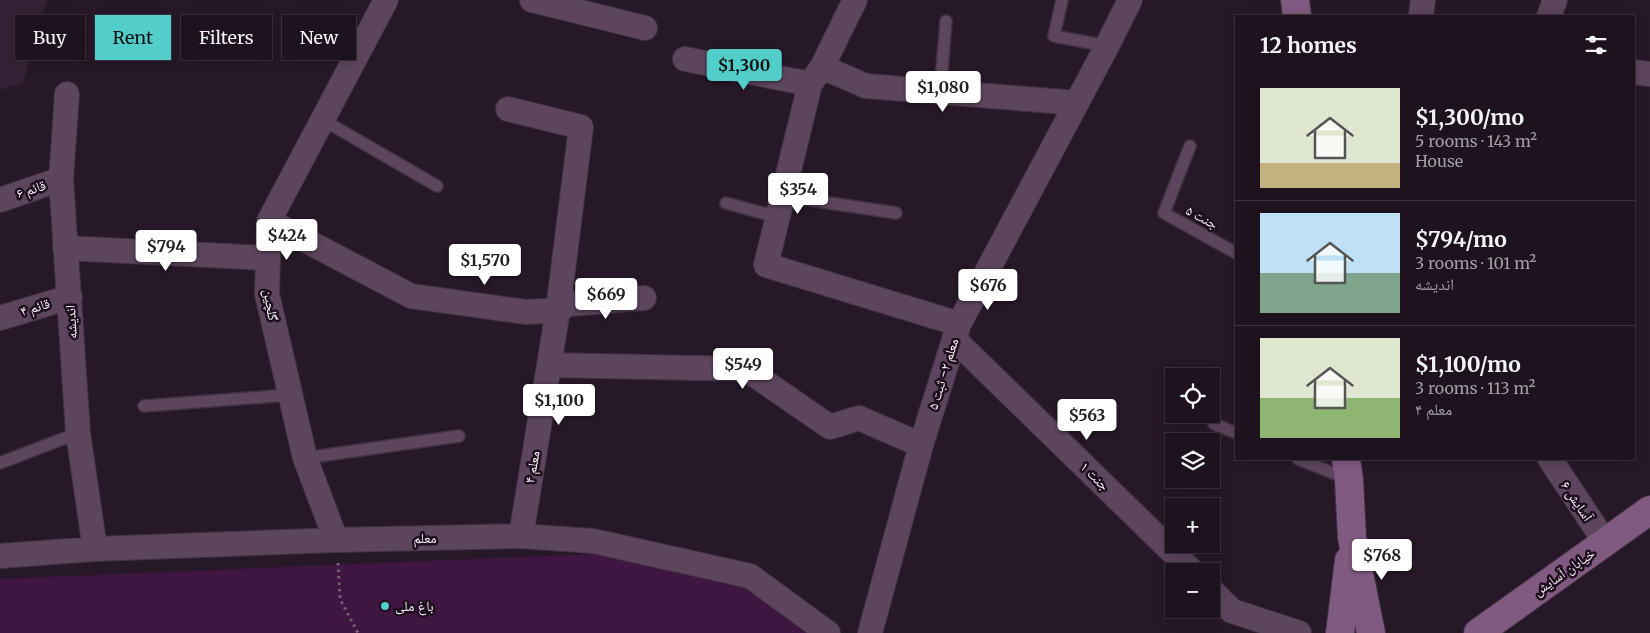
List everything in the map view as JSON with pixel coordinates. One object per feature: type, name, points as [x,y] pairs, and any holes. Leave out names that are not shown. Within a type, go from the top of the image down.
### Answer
[{"type":"street","name":"گلچین","points":[[336,540],[305,458],[267,294],[269,221],[386,0]]},
{"type":"street","points":[[532,0],[645,28]]},
{"type":"street","points":[[855,0],[816,75],[766,265],[957,332]]},
{"type":"street","name":"معلم ۲- ثبت ۵","points":[[870,633],[921,445],[957,332],[1130,0]]},
{"type":"street","points":[[1295,0],[1297,15]]},
{"type":"street","points":[[1420,15],[1424,0]]},
{"type":"street","points":[[1549,15],[1555,0]]},
{"type":"street","points":[[685,59],[816,75],[866,86],[1077,104]]},
{"type":"street","points":[[1635,72],[1650,74]]},
{"type":"street","name":"اندیشه","points":[[67,94],[61,179],[78,433],[94,549]]},
{"type":"street","name":"معلم ۴","points":[[508,110],[581,127],[550,365],[521,536]]},
{"type":"street","name":"قائم ۶","points":[[0,200],[61,179]]},
{"type":"street","points":[[269,221],[411,296],[526,312],[558,310],[569,304],[644,298]]},
{"type":"street","points":[[66,248],[268,258]]},
{"type":"street","name":"قائم ۴","points":[[0,318],[70,297]]},
{"type":"street","name":"جنت ۱","points":[[957,332],[1184,563]]},
{"type":"street","points":[[550,365],[746,369],[830,427],[859,418],[921,445]]},
{"type":"street","name":"آسایش ۶","points":[[1551,460],[1605,542]]},
{"type":"street","points":[[1347,469],[1352,538],[1371,633]]},
{"type":"street","name":"خیابان آسایش","points":[[1478,633],[1650,510]]},
{"type":"street","name":"معلم","points":[[0,556],[94,549],[336,540],[521,536],[593,541],[750,576],[828,633]]},
{"type":"street","points":[[1340,633],[1352,538]]},
{"type":"street","points":[[1220,599],[1232,611],[1299,633]]},
{"type":"lane","points":[[1062,0],[1054,36],[1107,46]]},
{"type":"lane","points":[[940,93],[946,21]]},
{"type":"lane","points":[[323,120],[437,186]]},
{"type":"lane","name":"جنت ۵","points":[[1190,146],[1164,213],[1235,251]]},
{"type":"lane","points":[[726,202],[780,207],[896,213]]},
{"type":"lane","points":[[144,406],[289,395]]},
{"type":"lane","points":[[1214,424],[1235,433]]},
{"type":"lane","points":[[0,463],[78,433]]},
{"type":"lane","points":[[305,458],[459,436]]},
{"type":"lane","points":[[1303,460],[1347,469]]},
{"type":"path","points":[[336,540],[340,599],[358,633]]},
{"type":"shaded area","points":[[0,0],[47,0],[43,15],[15,15],[15,60],[30,60],[23,83],[0,90]]},
{"type":"shaded area","name":"باغ ملی","points":[[596,554],[735,580],[806,633],[0,633],[0,579]]},
{"type":"place","name":"باغ ملی","points":[[385,606]]}]
